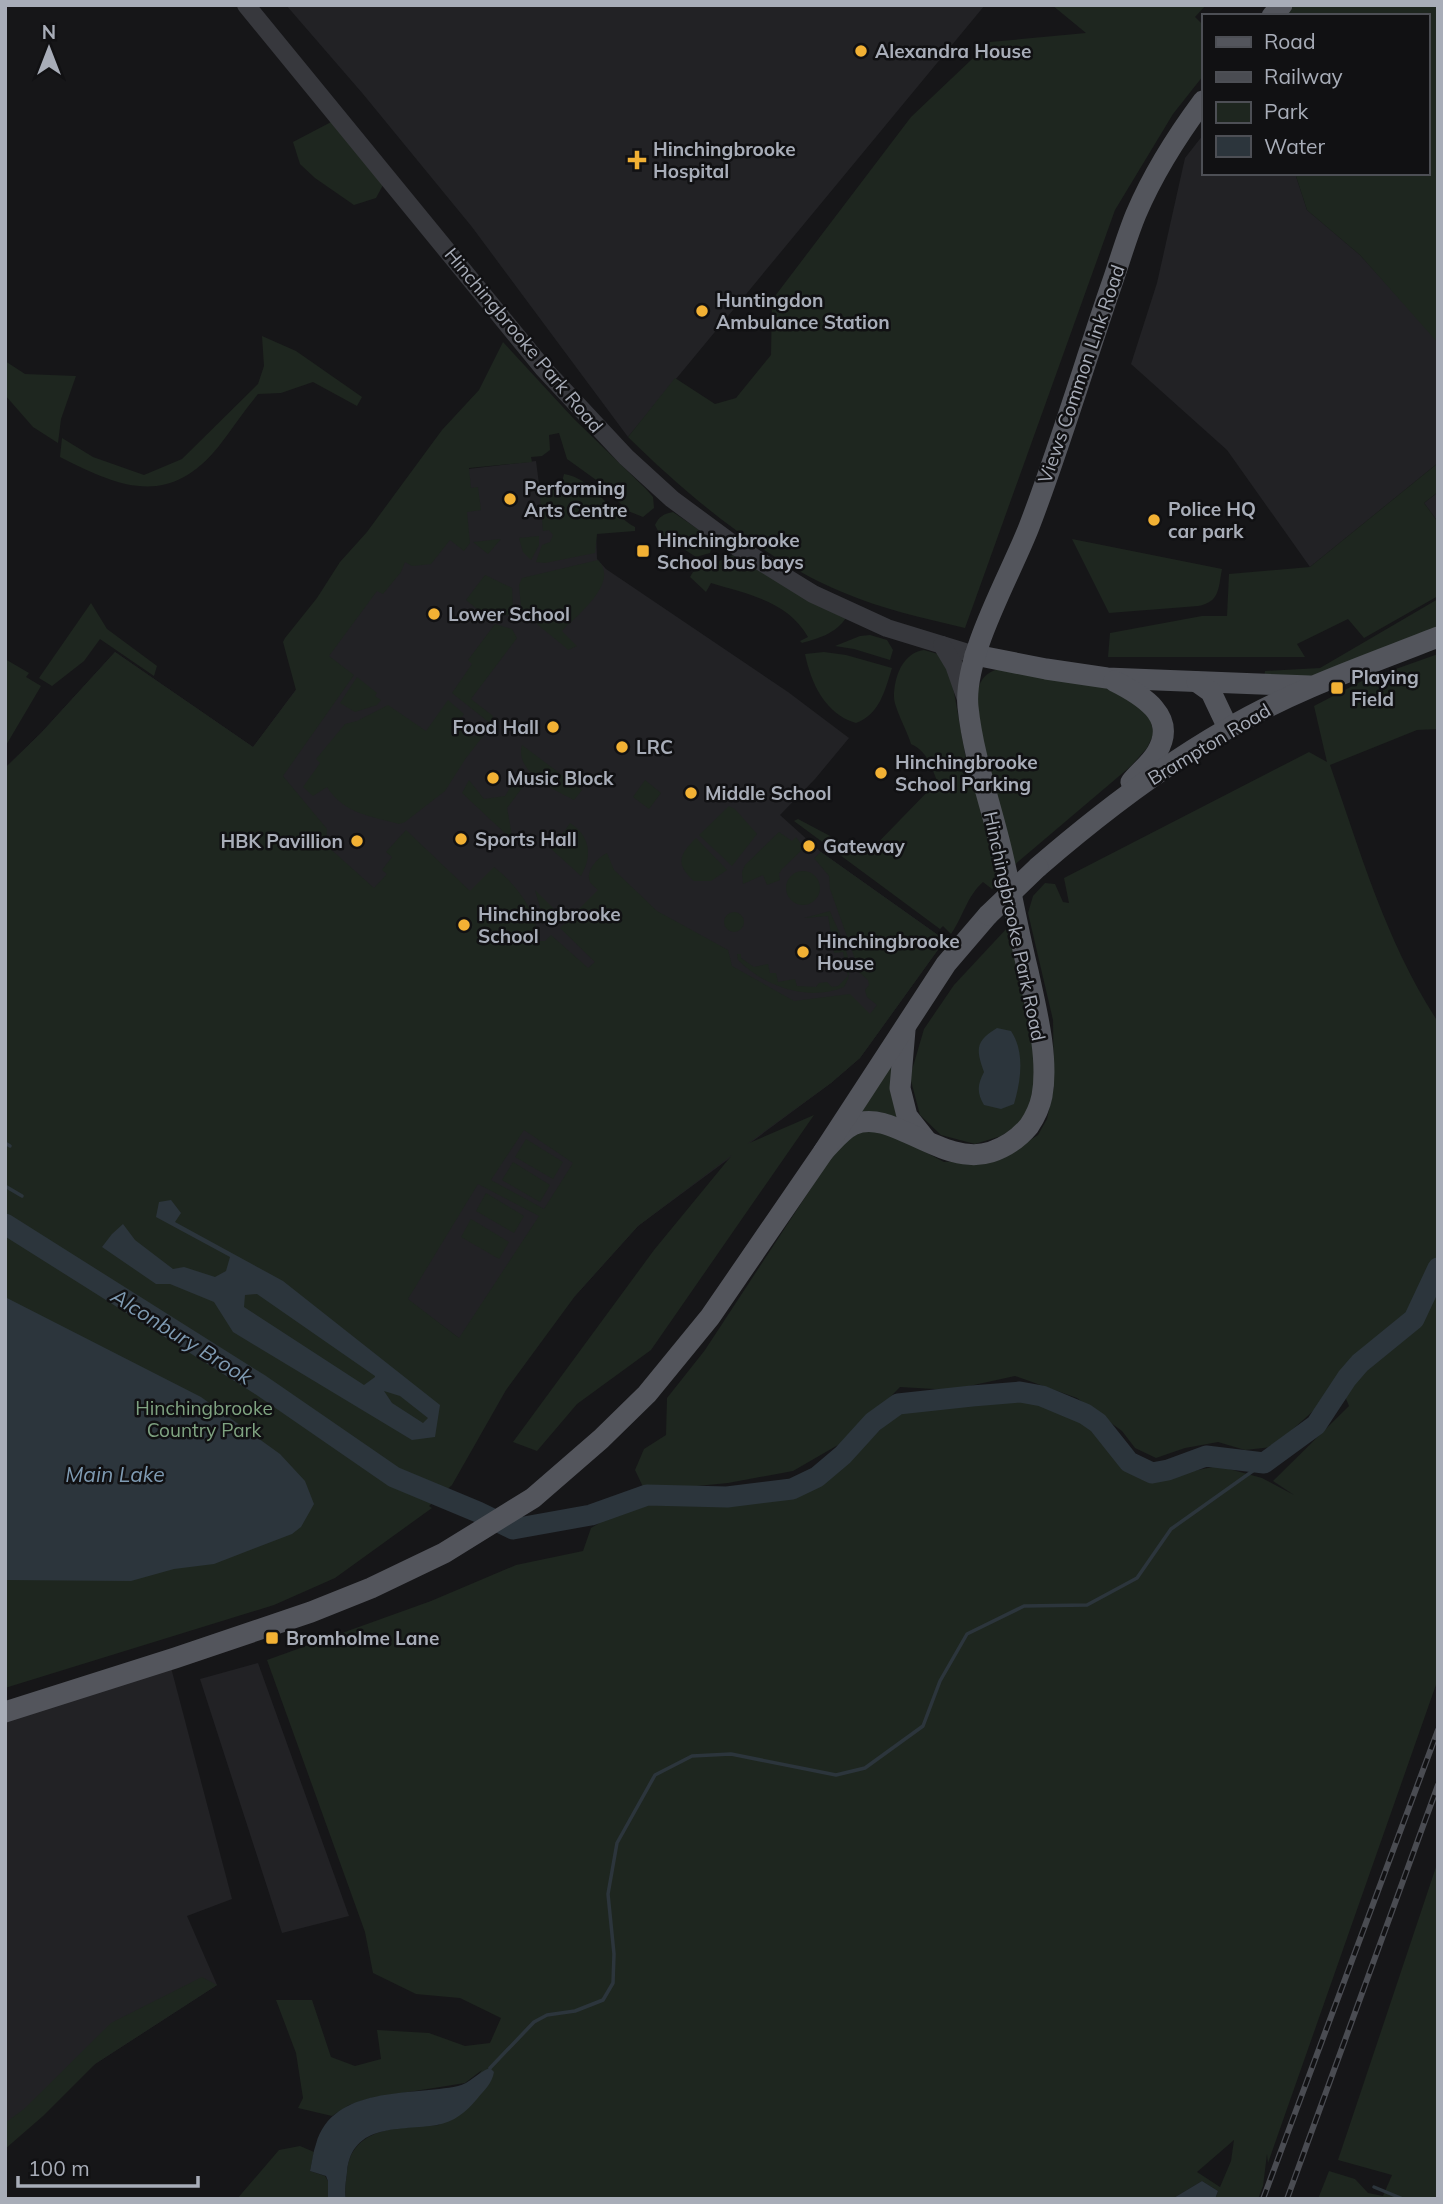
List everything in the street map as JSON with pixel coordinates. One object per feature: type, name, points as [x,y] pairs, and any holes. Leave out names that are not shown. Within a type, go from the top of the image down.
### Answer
[{"type":"main road","name":"Views Common Link Road","points":[[975,655],[1029,526],[1136,213],[1178,135],[1202,102]]},
{"type":"main road","name":"Brampton Road","points":[[824,1151],[946,964],[988,915],[1038,867],[1109,807],[1228,728],[1314,687],[1438,637]]},
{"type":"main road","name":"Hinchingbrooke Park Road","points":[[824,1151],[854,1124],[872,1121],[951,1153],[985,1154],[1016,1139],[1032,1120],[1042,1097],[1044,1080],[1035,1004],[968,706],[970,671],[975,655],[1107,678]]},
{"type":"main road","points":[[1107,678],[1314,687]]},
{"type":"main road","points":[[1107,678],[1137,693],[1153,705],[1163,730],[1161,745],[1156,755],[1109,807]]},
{"type":"main road","points":[[1197,682],[1211,692],[1228,728]]},
{"type":"main road","points":[[906,1024],[900,1088],[908,1116],[927,1142]]},
{"type":"main road","points":[[5,1712],[311,1612],[371,1588],[474,1535],[533,1498],[601,1439],[647,1394],[668,1369],[732,1287],[824,1151]]},
{"type":"street","name":"Hinchingbrooke Park Road","points":[[246,5],[542,368],[626,457],[672,499],[709,528],[813,594],[887,628],[975,655]]},
{"type":"street","points":[[942,645],[954,665],[968,706]]},
{"type":"shaded area","name":"Hinchingbrooke Hospital","points":[[286,5],[985,5],[628,437],[472,227]]},
{"type":"shaded area","points":[[1202,136],[1202,175],[1296,175],[1307,210],[1360,255],[1438,341],[1438,463],[1310,567],[1227,450],[1131,364],[1157,283],[1185,158]]},
{"type":"shaded area","name":"Hinchingbrooke School","points":[[536,461],[539,484],[544,484],[596,533],[597,559],[606,569],[788,692],[849,738],[780,815],[821,852],[945,940],[860,1058],[831,1083],[638,1226],[575,1296],[460,1339],[408,1300],[5,768],[115,652],[253,747],[460,470]]},
{"type":"shaded area","points":[[1438,492],[1438,522],[1424,503]]},
{"type":"shaded area","points":[[169,1660],[232,1899],[187,1916],[217,1985],[95,2064],[5,2136],[5,1713]]},
{"type":"shaded area","points":[[258,1663],[349,1916],[282,1933],[200,1679]]},
{"type":"green space","points":[[1052,5],[1206,5],[1195,17],[1202,24],[1202,77],[1173,114],[1115,210],[965,628],[903,613],[857,598],[783,562],[701,503],[628,437],[675,378],[715,404],[736,398],[771,355],[772,300],[911,117],[990,42],[1086,33]]},
{"type":"green space","points":[[1291,5],[1438,5],[1438,343],[1360,255],[1307,210],[1296,175],[1429,175],[1429,14],[1283,14]]},
{"type":"green space","points":[[333,121],[383,185],[376,198],[354,205],[300,164],[293,142]]},
{"type":"green space","points":[[262,336],[296,351],[362,397],[357,406],[313,382],[281,393],[258,394],[219,446],[200,466],[182,478],[163,485],[124,483],[60,457],[62,438],[93,457],[144,475],[182,459],[258,384],[264,366]]},
{"type":"green space","name":"Hinchingbrooke Country Park","points":[[503,342],[574,419],[646,489],[653,497],[654,508],[643,517],[628,511],[599,482],[567,459],[559,433],[549,435],[550,450],[542,456],[531,457],[532,462],[469,468],[471,488],[478,487],[481,510],[467,512],[470,543],[464,551],[450,540],[431,564],[412,566],[405,562],[401,572],[383,594],[377,591],[329,656],[354,675],[283,776],[327,829],[326,845],[374,888],[387,874],[382,870],[392,857],[386,852],[406,830],[470,891],[494,867],[511,882],[524,900],[534,919],[539,941],[545,941],[551,935],[588,968],[595,962],[560,928],[598,890],[590,882],[589,873],[607,853],[614,870],[657,911],[728,950],[732,966],[794,1001],[850,994],[870,1014],[877,1005],[867,997],[865,990],[869,985],[868,980],[860,973],[830,889],[829,876],[814,858],[821,852],[945,940],[860,1058],[831,1083],[747,1144],[814,1115],[651,1350],[577,1404],[537,1451],[513,1442],[654,1250],[732,1155],[638,1226],[575,1296],[506,1390],[452,1485],[429,1506],[432,1508],[335,1578],[274,1605],[5,1688],[5,768],[115,652],[253,747],[296,690],[283,642],[285,638],[442,430],[479,390]],"holes":[[[524,1130],[573,1163],[544,1209],[491,1180]],[[478,1184],[539,1216],[459,1338],[408,1299]]]},
{"type":"green space","points":[[5,361],[25,374],[76,376],[61,419],[58,443],[33,427],[5,395]]},
{"type":"green space","points":[[1438,463],[1438,492],[1424,503],[1438,522],[1438,596],[1364,638],[1348,619],[1297,644],[1305,657],[1108,657],[1110,633],[1202,616],[1227,616],[1229,574],[1310,567]]},
{"type":"green space","points":[[564,474],[593,489],[617,514],[635,527],[635,531],[597,534],[595,553],[545,563],[536,562],[542,545],[550,542],[553,535],[549,530],[543,531],[539,485],[561,486]]},
{"type":"green space","points":[[673,512],[705,534],[712,545],[710,553],[696,557],[659,533],[655,525],[657,522],[662,516]]},
{"type":"green space","points":[[539,536],[539,545],[531,560],[523,552],[519,538]]},
{"type":"green space","points":[[501,539],[488,554],[473,542]]},
{"type":"green space","points":[[1072,539],[1222,569],[1217,594],[1210,601],[1198,606],[1109,613]]},
{"type":"green space","points":[[733,555],[846,618],[832,632],[802,643],[800,641],[808,637],[800,625],[778,607],[752,595],[711,583],[706,592],[690,577],[693,572]]},
{"type":"green space","points":[[598,560],[604,579],[600,588],[586,608],[562,631],[577,646],[568,650],[532,617],[522,619],[519,585],[522,578]]},
{"type":"green space","points":[[485,575],[512,588],[513,608],[510,615],[487,617],[466,600]]},
{"type":"green space","points":[[1438,599],[1438,627],[1312,678],[1264,678],[1265,671],[1320,668]]},
{"type":"green space","points":[[91,603],[107,629],[157,666],[154,676],[100,639],[84,661],[52,686],[39,678]]},
{"type":"green space","points":[[495,624],[512,629],[517,638],[471,699],[493,716],[491,724],[452,693],[472,664],[468,660]]},
{"type":"green space","points":[[870,635],[887,640],[893,650],[890,660],[835,646],[860,636]]},
{"type":"green space","points":[[924,650],[938,654],[952,681],[966,759],[1005,876],[992,889],[983,882],[969,900],[951,934],[943,926],[940,929],[794,821],[798,819],[866,855],[935,784],[937,781],[928,760],[911,744],[894,697],[896,682],[905,661],[916,652]]},
{"type":"green space","points":[[824,652],[846,655],[892,668],[880,700],[871,714],[864,719],[856,723],[845,719],[821,696],[811,676],[805,654]]},
{"type":"green space","points":[[1438,654],[1438,729],[1417,730],[1330,765],[1389,929],[1438,1022],[1438,1679],[1268,2163],[1267,2154],[1263,2186],[1258,2199],[1215,2199],[1218,2191],[1202,2181],[1172,2199],[346,2199],[347,2172],[358,2145],[369,2137],[396,2128],[439,2125],[482,2070],[465,2083],[371,2098],[349,2105],[332,2116],[298,2108],[303,2098],[296,2053],[276,2000],[312,2000],[331,2057],[355,2066],[381,2059],[377,2030],[429,2033],[465,2046],[490,2043],[501,2018],[460,1998],[416,1994],[373,1973],[365,1932],[267,1660],[431,1601],[516,1565],[583,1551],[591,1528],[657,1501],[685,1506],[720,1505],[805,1492],[828,1479],[900,1411],[1029,1397],[1093,1425],[1126,1468],[1158,1478],[1218,1466],[1262,1478],[1294,1495],[1273,1481],[1349,1406],[1339,1382],[1322,1403],[1273,1447],[1245,1450],[1218,1442],[1185,1448],[1156,1458],[1135,1448],[1122,1431],[1077,1398],[1015,1376],[951,1390],[900,1387],[850,1438],[793,1471],[728,1483],[645,1491],[635,1470],[644,1449],[666,1435],[667,1398],[705,1350],[840,1144],[866,1129],[897,1137],[944,1162],[1004,1157],[1038,1135],[1047,1119],[1054,1087],[1053,1020],[1028,913],[1033,896],[1045,883],[1055,884],[1063,902],[1069,903],[1064,878],[1309,752],[1327,762],[1314,706],[1362,681]],"holes":[[[1234,2140],[1231,2161],[1220,2187],[1197,2172]]]},
{"type":"green space","points":[[5,659],[29,673],[26,677],[41,686],[5,747]]},
{"type":"green space","points":[[998,669],[1106,688],[1148,711],[1154,733],[1147,748],[1131,766],[1012,867],[992,800],[976,696],[983,679]]},
{"type":"green space","points":[[357,677],[377,693],[375,696],[381,700],[377,705],[355,712],[340,703]]},
{"type":"green space","points":[[448,700],[464,714],[457,724],[474,737],[481,728],[485,730],[484,735],[445,791],[405,822],[399,824],[359,813],[341,803],[327,787],[313,796],[303,787],[320,763],[316,759],[345,724],[357,721],[388,705],[426,731]]},
{"type":"green space","points":[[522,745],[582,790],[574,800],[530,772],[521,755]]},
{"type":"green space","points":[[517,776],[522,788],[507,808],[514,846],[511,849],[504,842],[508,836],[462,793],[469,780],[484,799],[505,796]]},
{"type":"green space","points":[[645,780],[661,793],[649,809],[633,797]]},
{"type":"green space","points":[[729,806],[735,809],[757,834],[732,866],[699,835]]},
{"type":"green space","points":[[570,823],[582,834],[588,846],[587,861],[581,876],[549,847],[552,843],[555,845]]},
{"type":"green space","points":[[779,832],[792,841],[796,837],[804,848],[782,869],[780,880],[767,885],[763,875],[743,884],[742,872],[745,865]]},
{"type":"green space","points":[[696,838],[727,870],[711,881],[694,881],[684,870],[683,855]]},
{"type":"green space","points":[[803,871],[815,876],[820,888],[815,900],[803,905],[791,900],[786,888],[791,876]]},
{"type":"green space","points":[[535,890],[559,914],[551,921],[545,921],[543,918]]},
{"type":"green space","points":[[830,911],[848,959],[849,969],[848,979],[844,987],[816,993],[788,989],[761,978],[738,960],[737,954],[741,954],[741,958],[754,967],[768,964],[770,973],[776,973],[778,982],[795,979],[797,986],[816,987],[819,983],[827,982],[832,987],[838,986],[848,976],[843,952],[834,953],[828,916],[804,918]]},
{"type":"green space","points":[[734,912],[741,915],[744,922],[741,929],[734,932],[727,929],[724,922],[727,915]]},
{"type":"green space","points":[[1008,927],[1027,994],[1039,1087],[1022,1123],[1001,1136],[975,1144],[941,1135],[920,1115],[910,1077],[924,1029],[954,985]]},
{"type":"green space","points":[[893,1054],[905,1126],[851,1117]]},
{"type":"green space","points":[[526,1139],[563,1162],[553,1179],[515,1157]]},
{"type":"green space","points":[[513,1162],[550,1185],[540,1202],[502,1180]]},
{"type":"green space","points":[[486,1193],[524,1216],[514,1233],[476,1211]]},
{"type":"green space","points":[[471,1219],[509,1242],[499,1259],[461,1237]]},
{"type":"green space","points":[[1438,1861],[1438,2199],[1318,2199],[1329,2171],[1355,2179],[1368,2193],[1383,2196],[1392,2175],[1338,2160]]},
{"type":"green space","points":[[202,1977],[217,1985],[95,2064],[43,2116],[5,2149],[5,2123],[24,2109],[111,2023]]},
{"type":"green space","points":[[300,2146],[314,2152],[310,2171],[325,2176],[328,2181],[328,2199],[237,2199],[279,2150]]},
{"type":"water","points":[[997,1028],[1011,1031],[1020,1057],[1020,1076],[1014,1104],[1001,1109],[984,1105],[979,1089],[984,1072],[979,1047],[985,1037]]},
{"type":"water","points":[[171,1200],[181,1213],[175,1222],[283,1281],[440,1405],[435,1437],[412,1440],[233,1332],[214,1302],[170,1284],[156,1284],[102,1247],[123,1224],[135,1240],[173,1269],[184,1267],[215,1277],[226,1271],[230,1257],[156,1217],[159,1202]],"holes":[[[257,1294],[375,1376],[375,1377],[364,1385],[244,1307],[245,1295]],[[384,1391],[400,1396],[428,1418],[423,1423],[392,1403]]]},
{"type":"water","name":"Main Lake","points":[[5,1297],[201,1397],[280,1454],[305,1481],[314,1504],[301,1527],[292,1534],[214,1564],[174,1569],[131,1581],[5,1580]]},
{"type":"water","points":[[490,2068],[494,2072],[487,2087],[454,2119],[443,2124],[380,2132],[358,2144],[351,2156],[347,2172],[346,2199],[328,2199],[326,2176],[310,2171],[315,2147],[325,2125],[339,2111],[356,2102],[376,2097],[458,2086]]},
{"type":"water","points":[[1202,2181],[1218,2191],[1215,2199],[1172,2199]]},
{"type":"waterway","points":[[5,1143],[10,1146]]},
{"type":"waterway","points":[[5,1186],[22,1196]]},
{"type":"waterway","name":"Alconbury Brook","points":[[5,1224],[259,1384],[394,1477],[513,1529],[591,1515],[647,1495],[727,1497],[792,1489],[817,1477],[843,1455],[873,1422],[898,1404],[972,1396],[1020,1392],[1042,1396],[1085,1414],[1098,1423],[1129,1462],[1152,1473],[1206,1456],[1264,1463],[1316,1425],[1360,1363],[1414,1319],[1438,1268]]},
{"type":"waterway","points":[[490,2068],[534,2022],[547,2015],[575,2011],[603,2000],[613,1983],[614,1954],[608,1894],[617,1843],[655,1775],[692,1756],[731,1754],[836,1775],[865,1768],[923,1726],[940,1681],[967,1634],[1024,1606],[1087,1605],[1137,1578],[1171,1529],[1264,1463]]},
{"type":"waterway","points":[[1374,2187],[1403,2199]]},
{"type":"railway","points":[[1263,2199],[1438,1730]]},
{"type":"railway","points":[[1287,2199],[1438,1785]]},
{"type":"place","name":"Alexandra House","points":[[861,51]]},
{"type":"place","name":"Hinchingbrooke Hospital","points":[[637,160]]},
{"type":"place","name":"Huntingdon Ambulance Station","points":[[702,311]]},
{"type":"place","name":"Performing Arts Centre","points":[[510,499]]},
{"type":"place","name":"Police HQ car park","points":[[1154,520]]},
{"type":"place","name":"Hinchingbrooke School bus bays","points":[[643,551]]},
{"type":"place","name":"Lower School","points":[[434,614]]},
{"type":"place","name":"Playing Field","points":[[1337,688]]},
{"type":"place","name":"Food Hall","points":[[553,727]]},
{"type":"place","name":"LRC","points":[[622,747]]},
{"type":"place","name":"Hinchingbrooke School Parking","points":[[881,773]]},
{"type":"place","name":"Music Block","points":[[493,778]]},
{"type":"place","name":"Middle School","points":[[691,793]]},
{"type":"place","name":"Sports Hall","points":[[461,839]]},
{"type":"place","name":"HBK Pavillion","points":[[357,841]]},
{"type":"place","name":"Gateway","points":[[809,846]]},
{"type":"place","name":"Hinchingbrooke School","points":[[464,925]]},
{"type":"place","name":"Hinchingbrooke House","points":[[803,952]]},
{"type":"place","name":"Bromholme Lane","points":[[272,1638]]}]
